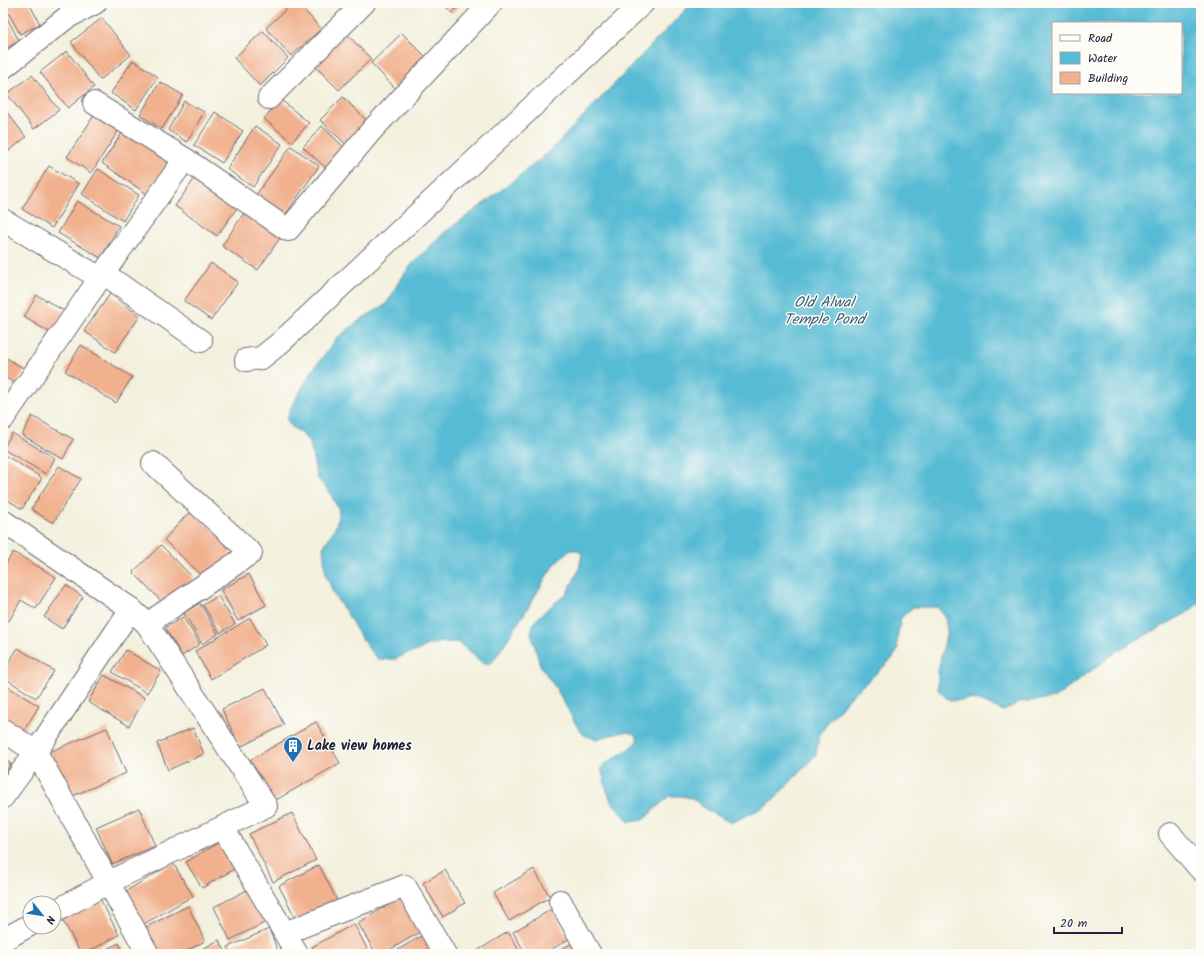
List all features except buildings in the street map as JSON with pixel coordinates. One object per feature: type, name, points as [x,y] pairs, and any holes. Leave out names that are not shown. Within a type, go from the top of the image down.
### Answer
[{"type":"street","points":[[3,68],[66,18],[95,3]]},
{"type":"street","points":[[269,98],[364,3]]},
{"type":"street","points":[[94,103],[185,159],[288,230],[372,130],[490,3]]},
{"type":"street","points":[[246,360],[261,358],[280,343],[643,3]]},
{"type":"street","points":[[3,419],[185,159]]},
{"type":"street","points":[[3,220],[102,276],[201,341]]},
{"type":"street","points":[[147,624],[251,553],[153,463]]},
{"type":"street","points":[[3,521],[131,609],[147,624],[266,806],[109,882],[62,908]]},
{"type":"street","points":[[3,797],[36,752],[131,609]]},
{"type":"street","points":[[3,730],[36,752],[148,954]]},
{"type":"street","points":[[223,828],[297,954]]},
{"type":"street","points":[[1170,834],[1201,870]]},
{"type":"street","points":[[285,933],[405,886],[445,954]]},
{"type":"street","points":[[560,901],[590,954]]},
{"type":"street","points":[[3,940],[22,929]]},
{"type":"water","name":"Old Alwal Temple Pond","points":[[692,3],[1201,3],[1201,601],[1187,613],[1120,649],[1055,698],[1022,702],[1004,711],[973,699],[950,701],[938,690],[938,670],[947,631],[945,616],[937,607],[913,607],[901,618],[897,639],[898,650],[892,659],[851,696],[828,722],[819,736],[816,755],[774,799],[764,807],[731,823],[708,811],[692,798],[669,796],[643,820],[629,822],[611,801],[601,768],[633,746],[637,742],[637,736],[632,733],[623,732],[596,739],[584,735],[578,728],[557,690],[540,665],[531,632],[534,622],[567,593],[579,570],[582,554],[577,550],[571,550],[560,558],[549,572],[528,608],[490,664],[484,665],[472,653],[457,642],[443,642],[428,645],[415,652],[405,654],[396,659],[378,659],[360,636],[334,595],[326,575],[323,548],[336,526],[339,510],[328,490],[317,478],[310,443],[302,434],[291,426],[287,420],[291,407],[312,371],[337,338],[363,318],[385,305],[398,283],[412,264],[445,232],[490,199],[548,153]]},
{"type":"place","name":"Lake view homes","points":[[293,763]]}]
